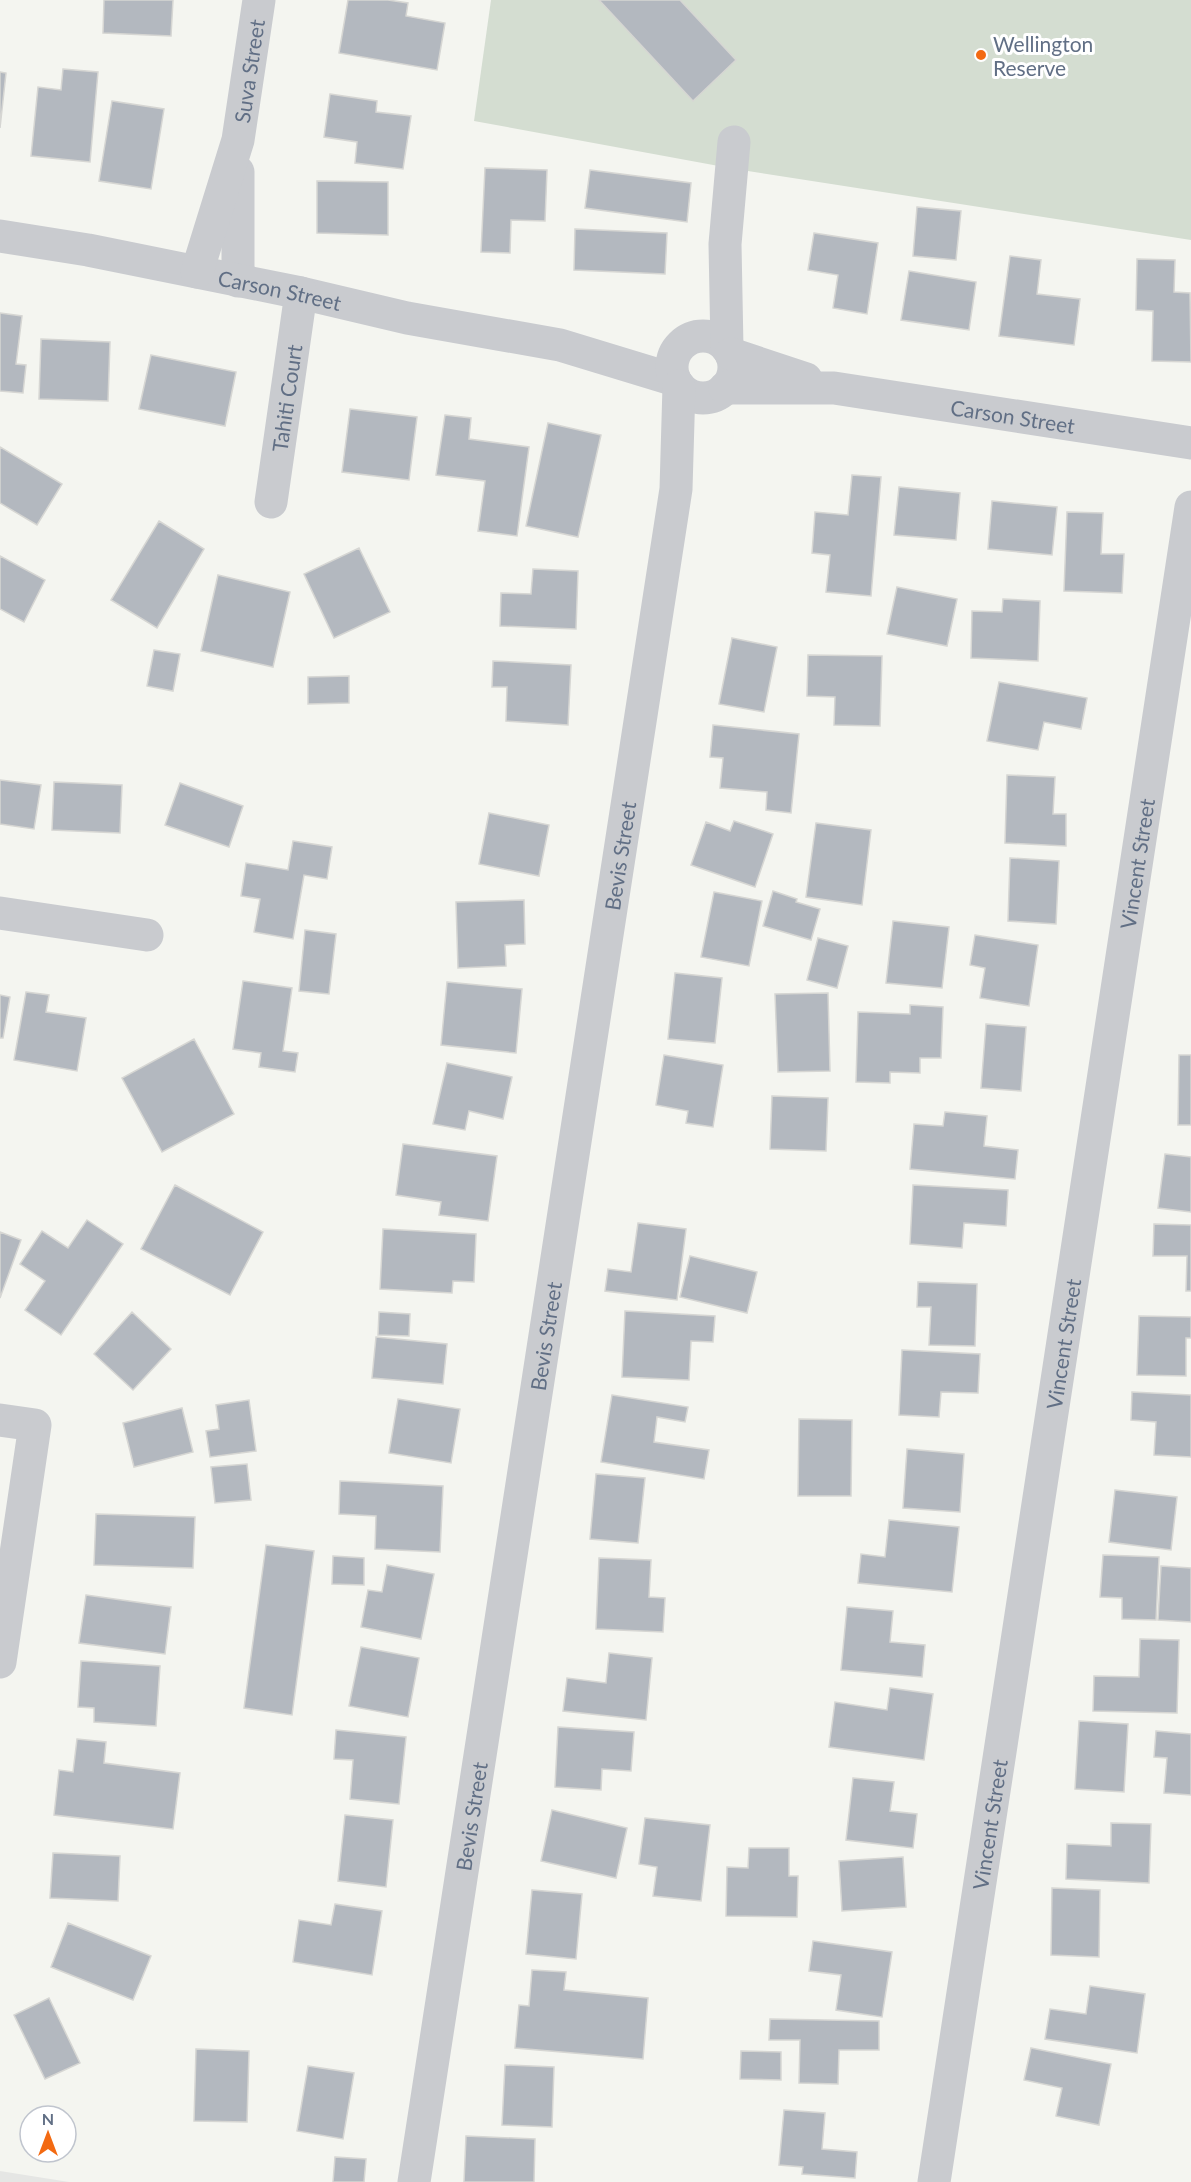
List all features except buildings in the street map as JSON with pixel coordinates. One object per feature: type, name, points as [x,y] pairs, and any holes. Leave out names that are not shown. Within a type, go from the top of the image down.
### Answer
[{"type":"street","name":"Suva Street","points":[[197,272],[238,140],[260,0]]},
{"type":"street","name":"Suva Street","points":[[238,140],[238,281]]},
{"type":"street","points":[[709,347],[725,244],[734,142]]},
{"type":"street","name":"Carson Street","points":[[0,236],[88,250],[300,293],[407,318],[560,345],[695,388],[834,388],[1191,443]]},
{"type":"street","name":"Tahiti Court","points":[[270,502],[300,293]]},
{"type":"street","name":"Carson Street","points":[[560,345],[709,347],[834,388]]},
{"type":"street","points":[[709,347],[733,372],[695,388],[672,363],[709,347]]},
{"type":"street","name":"Bevis Street","points":[[414,2182],[676,489],[695,388]]},
{"type":"street","name":"Vincent Street","points":[[934,2182],[1191,507]]},
{"type":"street","points":[[0,913],[147,935]]},
{"type":"street","points":[[0,1420],[35,1425],[0,1662]]},
{"type":"shaded area","name":"Wellington Reserve","points":[[491,0],[1191,0],[1191,240],[735,169],[474,121]]},
{"type":"shaded area","points":[[0,2171],[69,2182],[0,2182]]},
{"type":"place","name":"Wellington Reserve","points":[[981,55]]}]
